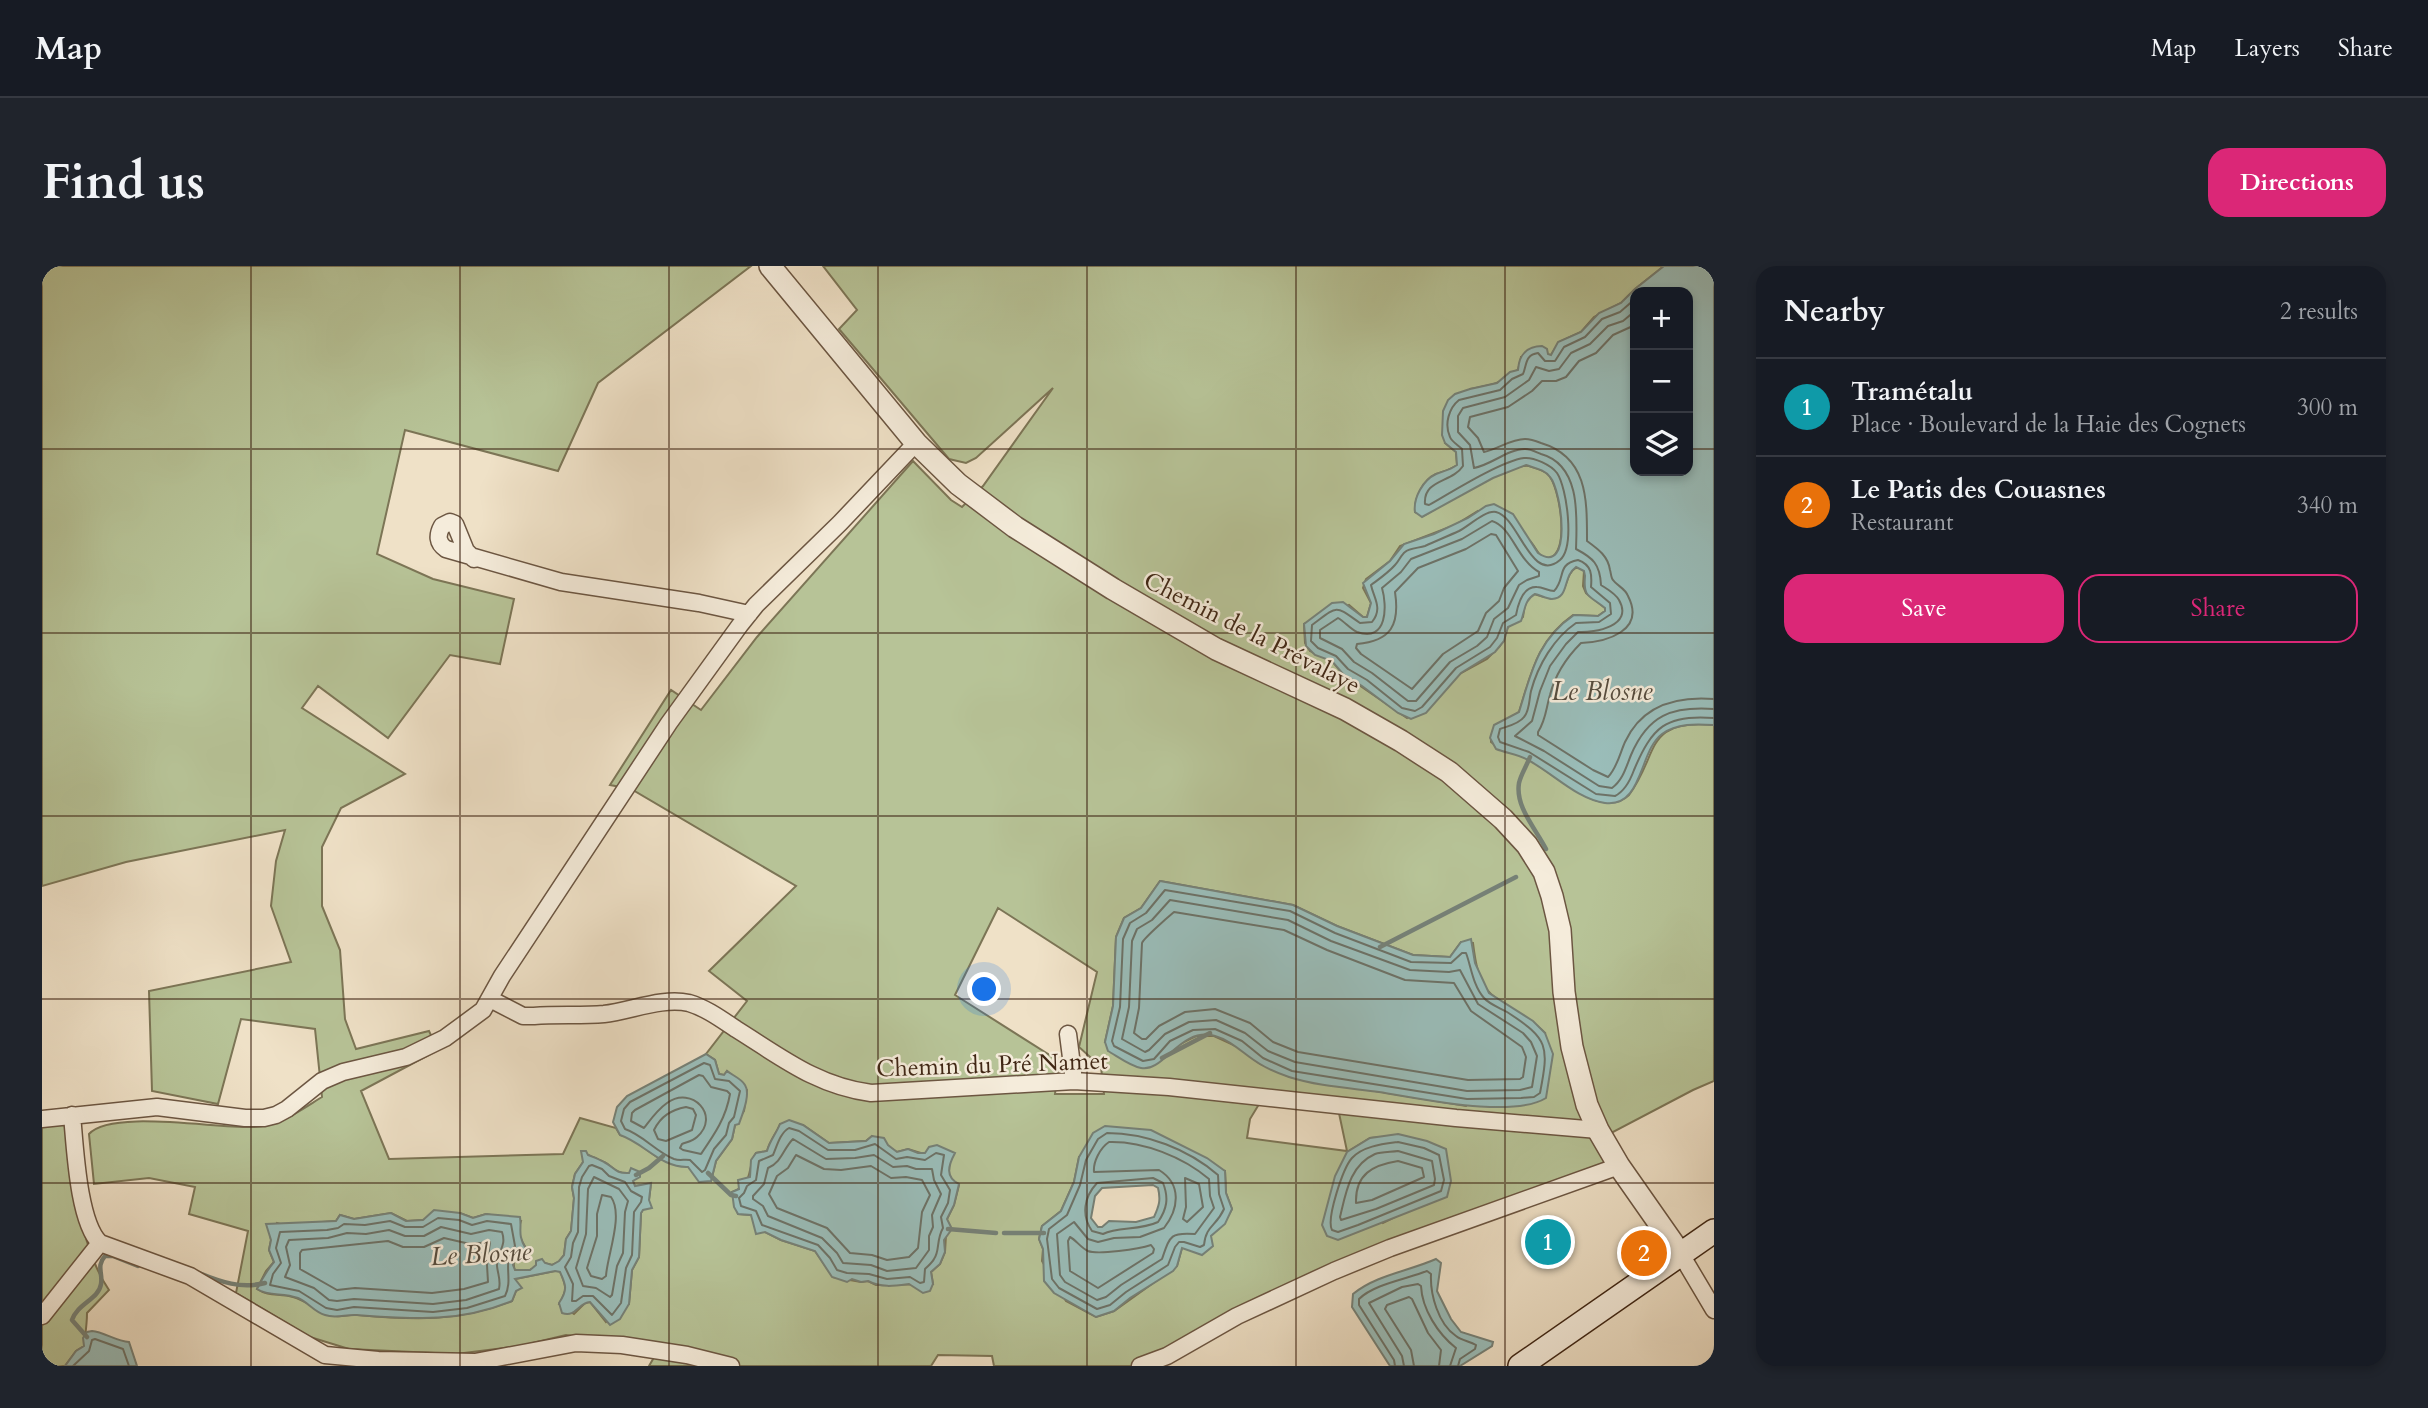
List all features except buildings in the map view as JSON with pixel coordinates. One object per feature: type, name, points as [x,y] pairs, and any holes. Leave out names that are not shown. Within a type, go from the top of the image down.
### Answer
[{"type":"main road","points":[[1520,1366],[1682,1256],[1714,1231]]},
{"type":"street","name":"Chemin de la Prévalaye","points":[[770,266],[916,443],[958,484],[1015,527],[1069,562],[1216,649],[1345,709],[1401,741],[1449,772],[1503,819],[1527,845],[1544,872],[1560,930],[1564,992],[1572,1048],[1588,1109],[1619,1166],[1682,1256]]},
{"type":"street","points":[[42,1119],[158,1107],[264,1118],[287,1109],[321,1081],[343,1072],[406,1057],[445,1038],[474,1019],[490,999],[502,976],[669,723],[749,614],[916,443]]},
{"type":"street","points":[[474,558],[535,583],[749,614]]},
{"type":"street","name":"Chemin du Pré Namet","points":[[490,999],[523,1016],[603,1014],[655,1004],[687,1003],[711,1012],[810,1075],[848,1090],[895,1093],[1074,1081],[1209,1091],[1468,1120],[1598,1130]]},
{"type":"street","points":[[1068,1034],[1074,1081]]},
{"type":"street","points":[[72,1115],[76,1161],[87,1221],[93,1236],[100,1243],[190,1276],[325,1355],[378,1360],[475,1362],[576,1343],[622,1345],[687,1355],[730,1366]]},
{"type":"street","points":[[1140,1366],[1167,1356],[1237,1316],[1334,1271],[1390,1248],[1619,1166]]},
{"type":"street","points":[[42,1316],[100,1243]]},
{"type":"street","points":[[1682,1256],[1714,1310]]},
{"type":"green space","points":[[42,266],[751,266],[598,383],[558,471],[405,430],[377,554],[433,579],[514,599],[500,664],[450,655],[388,738],[318,686],[302,708],[405,774],[341,808],[322,847],[322,906],[340,950],[345,1019],[356,1049],[429,1031],[438,1050],[361,1091],[389,1159],[563,1154],[580,1118],[616,1128],[620,1135],[630,1138],[660,1159],[688,1167],[711,1181],[716,1161],[732,1139],[735,1125],[744,1111],[747,1090],[727,1071],[724,1075],[719,1074],[715,1060],[706,1054],[747,1001],[709,971],[796,886],[631,789],[610,785],[671,690],[701,710],[757,637],[913,461],[951,500],[962,507],[983,486],[1053,388],[976,458],[966,463],[949,459],[839,329],[857,310],[823,266],[1664,266],[1638,287],[1630,287],[1630,294],[1621,303],[1594,317],[1581,332],[1559,342],[1551,355],[1521,357],[1518,370],[1492,384],[1470,389],[1445,443],[1456,452],[1457,465],[1431,477],[1418,495],[1415,512],[1423,516],[1508,471],[1529,466],[1542,470],[1552,481],[1559,505],[1561,534],[1555,554],[1548,558],[1542,556],[1524,536],[1478,511],[1455,525],[1400,546],[1390,561],[1366,579],[1363,588],[1371,603],[1367,617],[1363,617],[1349,605],[1304,624],[1305,643],[1310,651],[1332,661],[1343,674],[1407,718],[1461,673],[1487,659],[1500,646],[1508,627],[1523,617],[1531,596],[1534,594],[1558,597],[1573,570],[1577,567],[1584,571],[1583,586],[1586,593],[1605,608],[1605,611],[1598,616],[1573,615],[1551,635],[1537,659],[1519,712],[1496,726],[1491,742],[1537,764],[1591,799],[1618,802],[1629,795],[1639,780],[1656,742],[1664,733],[1691,725],[1714,725],[1714,1081],[1609,1134],[1613,1166],[1380,1255],[1149,1366],[994,1366],[992,1356],[938,1355],[931,1366],[649,1366],[660,1347],[566,1335],[520,1346],[456,1354],[349,1349],[310,1337],[236,1293],[248,1231],[189,1214],[195,1187],[149,1178],[94,1184],[89,1134],[101,1127],[141,1121],[264,1126],[290,1116],[322,1097],[315,1029],[241,1019],[218,1104],[152,1091],[149,991],[291,962],[271,906],[276,861],[285,830],[126,862],[42,886]],"holes":[[[1160,881],[1293,905],[1337,926],[1413,955],[1450,957],[1461,942],[1473,943],[1483,984],[1498,999],[1545,1033],[1466,1106],[1290,1077],[1260,1064],[1238,1047],[1214,1036],[1196,1036],[1174,1047],[1105,1042],[1113,1006],[1116,937],[1124,918],[1141,908]],[[998,908],[1097,972],[1079,1047],[1101,1067],[1104,1094],[1055,1094],[1059,1061],[955,995]],[[1267,1091],[1336,1099],[1347,1151],[1247,1138],[1250,1119]],[[780,1124],[803,1125],[829,1143],[866,1141],[872,1136],[897,1152],[908,1149],[950,1162],[950,1175],[959,1185],[947,1219],[945,1252],[940,1264],[931,1272],[933,1284],[876,1285],[868,1281],[833,1277],[815,1251],[781,1240],[765,1232],[751,1215],[738,1214],[732,1192],[747,1180],[756,1153],[767,1151]],[[1382,1137],[1428,1204],[1383,1223],[1347,1152],[1370,1138]],[[588,1155],[618,1171],[629,1173],[635,1186],[651,1184],[649,1200],[641,1213],[639,1257],[632,1270],[629,1304],[606,1322],[590,1302],[585,1303],[574,1314],[559,1304],[565,1288],[560,1271],[515,1279],[516,1291],[512,1301],[473,1313],[436,1318],[336,1316],[324,1313],[299,1299],[257,1289],[274,1262],[269,1250],[270,1233],[277,1223],[283,1225],[336,1221],[340,1215],[354,1219],[391,1213],[407,1221],[460,1213],[473,1218],[486,1214],[521,1221],[520,1235],[526,1248],[516,1258],[515,1271],[530,1270],[545,1263],[552,1265],[559,1262],[564,1255],[566,1239],[571,1231],[575,1174]],[[1079,1157],[1225,1171],[1226,1193],[1232,1209],[1222,1225],[1212,1234],[1182,1248],[1177,1266],[1114,1311],[1096,1317],[1066,1301],[1042,1261],[1043,1249],[1039,1239],[1042,1226],[1061,1211],[1074,1182]]]},
{"type":"green space","points":[[65,1123],[84,1231],[90,1252],[109,1290],[87,1313],[84,1346],[76,1351],[65,1366],[42,1366],[42,1126]]},
{"type":"water","name":"Le Blosne","points":[[1664,266],[1714,266],[1714,725],[1680,726],[1662,734],[1655,742],[1634,788],[1627,797],[1617,802],[1605,803],[1574,791],[1526,759],[1496,749],[1490,738],[1494,725],[1519,712],[1537,659],[1551,635],[1574,615],[1598,616],[1605,611],[1605,608],[1586,592],[1584,571],[1576,567],[1572,571],[1564,591],[1558,598],[1550,599],[1535,594],[1531,596],[1521,621],[1508,627],[1504,641],[1495,652],[1461,673],[1426,713],[1411,719],[1398,713],[1343,674],[1332,661],[1315,655],[1306,646],[1304,624],[1332,603],[1343,602],[1363,617],[1367,617],[1371,603],[1363,583],[1390,561],[1404,544],[1434,534],[1486,506],[1494,504],[1513,514],[1538,553],[1549,557],[1556,553],[1562,529],[1558,498],[1550,477],[1539,469],[1526,465],[1493,478],[1422,517],[1415,512],[1416,501],[1427,481],[1457,465],[1456,452],[1445,443],[1442,435],[1443,411],[1448,400],[1455,394],[1497,383],[1510,372],[1518,370],[1522,356],[1532,348],[1542,346],[1551,355],[1558,342],[1581,332],[1599,313],[1621,303],[1630,294],[1630,476],[1693,476],[1693,287],[1638,287]]},
{"type":"water","points":[[1160,881],[1293,905],[1337,926],[1413,955],[1450,957],[1461,942],[1471,939],[1475,963],[1489,993],[1533,1021],[1545,1033],[1553,1054],[1546,1098],[1531,1104],[1489,1107],[1322,1085],[1267,1068],[1215,1036],[1192,1037],[1149,1068],[1137,1067],[1124,1061],[1108,1051],[1105,1042],[1113,1006],[1116,937],[1124,918],[1141,908]]},
{"type":"water","points":[[706,1054],[715,1060],[719,1074],[724,1075],[727,1071],[742,1081],[747,1094],[739,1124],[735,1125],[732,1139],[716,1161],[711,1181],[699,1182],[688,1167],[669,1164],[620,1135],[613,1122],[617,1107],[627,1096]]},
{"type":"water","points":[[789,1120],[803,1125],[829,1143],[866,1141],[872,1136],[884,1138],[897,1152],[908,1149],[925,1153],[929,1147],[937,1145],[955,1153],[949,1171],[951,1178],[959,1184],[947,1219],[952,1229],[944,1240],[945,1252],[940,1264],[931,1272],[933,1284],[930,1291],[923,1293],[909,1284],[883,1286],[852,1279],[847,1282],[832,1277],[815,1251],[765,1232],[756,1234],[751,1215],[738,1214],[732,1192],[739,1189],[738,1180],[750,1177],[751,1160],[756,1153],[767,1151],[780,1124]]},
{"type":"water","points":[[1105,1126],[1151,1130],[1207,1158],[1225,1171],[1226,1193],[1232,1209],[1225,1224],[1211,1236],[1213,1246],[1202,1255],[1182,1248],[1173,1271],[1114,1311],[1096,1317],[1054,1293],[1044,1281],[1043,1249],[1039,1239],[1042,1226],[1061,1211],[1074,1182],[1079,1157],[1093,1133]],"holes":[[[1153,1185],[1158,1188],[1159,1203],[1154,1217],[1136,1222],[1109,1221],[1102,1227],[1098,1227],[1091,1218],[1095,1196],[1102,1188]]]},
{"type":"water","points":[[1398,1134],[1446,1149],[1451,1181],[1447,1197],[1338,1240],[1327,1236],[1322,1225],[1335,1176],[1347,1152],[1370,1138]]},
{"type":"water","points":[[581,1151],[586,1151],[588,1155],[615,1170],[629,1173],[631,1168],[640,1172],[640,1177],[633,1181],[635,1186],[651,1183],[649,1200],[652,1208],[641,1213],[639,1257],[632,1270],[629,1304],[620,1319],[610,1325],[590,1302],[571,1314],[562,1313],[559,1303],[565,1291],[565,1284],[560,1272],[555,1271],[515,1279],[522,1288],[516,1291],[512,1301],[473,1313],[436,1318],[329,1316],[298,1298],[257,1289],[274,1262],[269,1250],[271,1240],[266,1224],[336,1221],[340,1215],[354,1219],[391,1213],[406,1221],[423,1220],[434,1210],[460,1213],[473,1218],[486,1214],[520,1217],[521,1236],[526,1249],[515,1256],[515,1270],[530,1270],[536,1265],[536,1261],[542,1259],[552,1265],[564,1255],[566,1239],[571,1231],[574,1198],[572,1187],[575,1174],[583,1162]]},
{"type":"water","points":[[1436,1259],[1441,1263],[1437,1291],[1451,1319],[1461,1332],[1493,1342],[1492,1346],[1460,1366],[1390,1366],[1352,1307],[1353,1294],[1382,1278]]},
{"type":"water","points":[[92,1331],[129,1342],[137,1366],[65,1366],[76,1351],[84,1346],[83,1338],[87,1332]]},
{"type":"waterway","name":"Le Blosne","points":[[1530,757],[1519,783],[1520,801],[1546,849]]},
{"type":"waterway","name":"Le Blosne","points":[[1380,947],[1516,877]]},
{"type":"waterway","name":"Le Blosne","points":[[1162,1058],[1210,1033]]},
{"type":"waterway","name":"Le Blosne","points":[[636,1175],[663,1156]]},
{"type":"waterway","name":"Le Blosne","points":[[708,1173],[731,1195],[736,1196]]},
{"type":"waterway","name":"Le Blosne","points":[[948,1229],[996,1233]]},
{"type":"waterway","name":"Le Blosne","points":[[1004,1233],[1044,1233]]},
{"type":"waterway","name":"Le Blosne","points":[[87,1337],[72,1320],[99,1289],[102,1260],[105,1256],[113,1256],[138,1266]]},
{"type":"waterway","name":"Le Blosne","points":[[199,1273],[231,1284],[265,1283]]},
{"type":"place","name":"Tramétalu","points":[[1548,1242]]},
{"type":"place","name":"Le Patis des Couasnes","points":[[1644,1253]]}]
